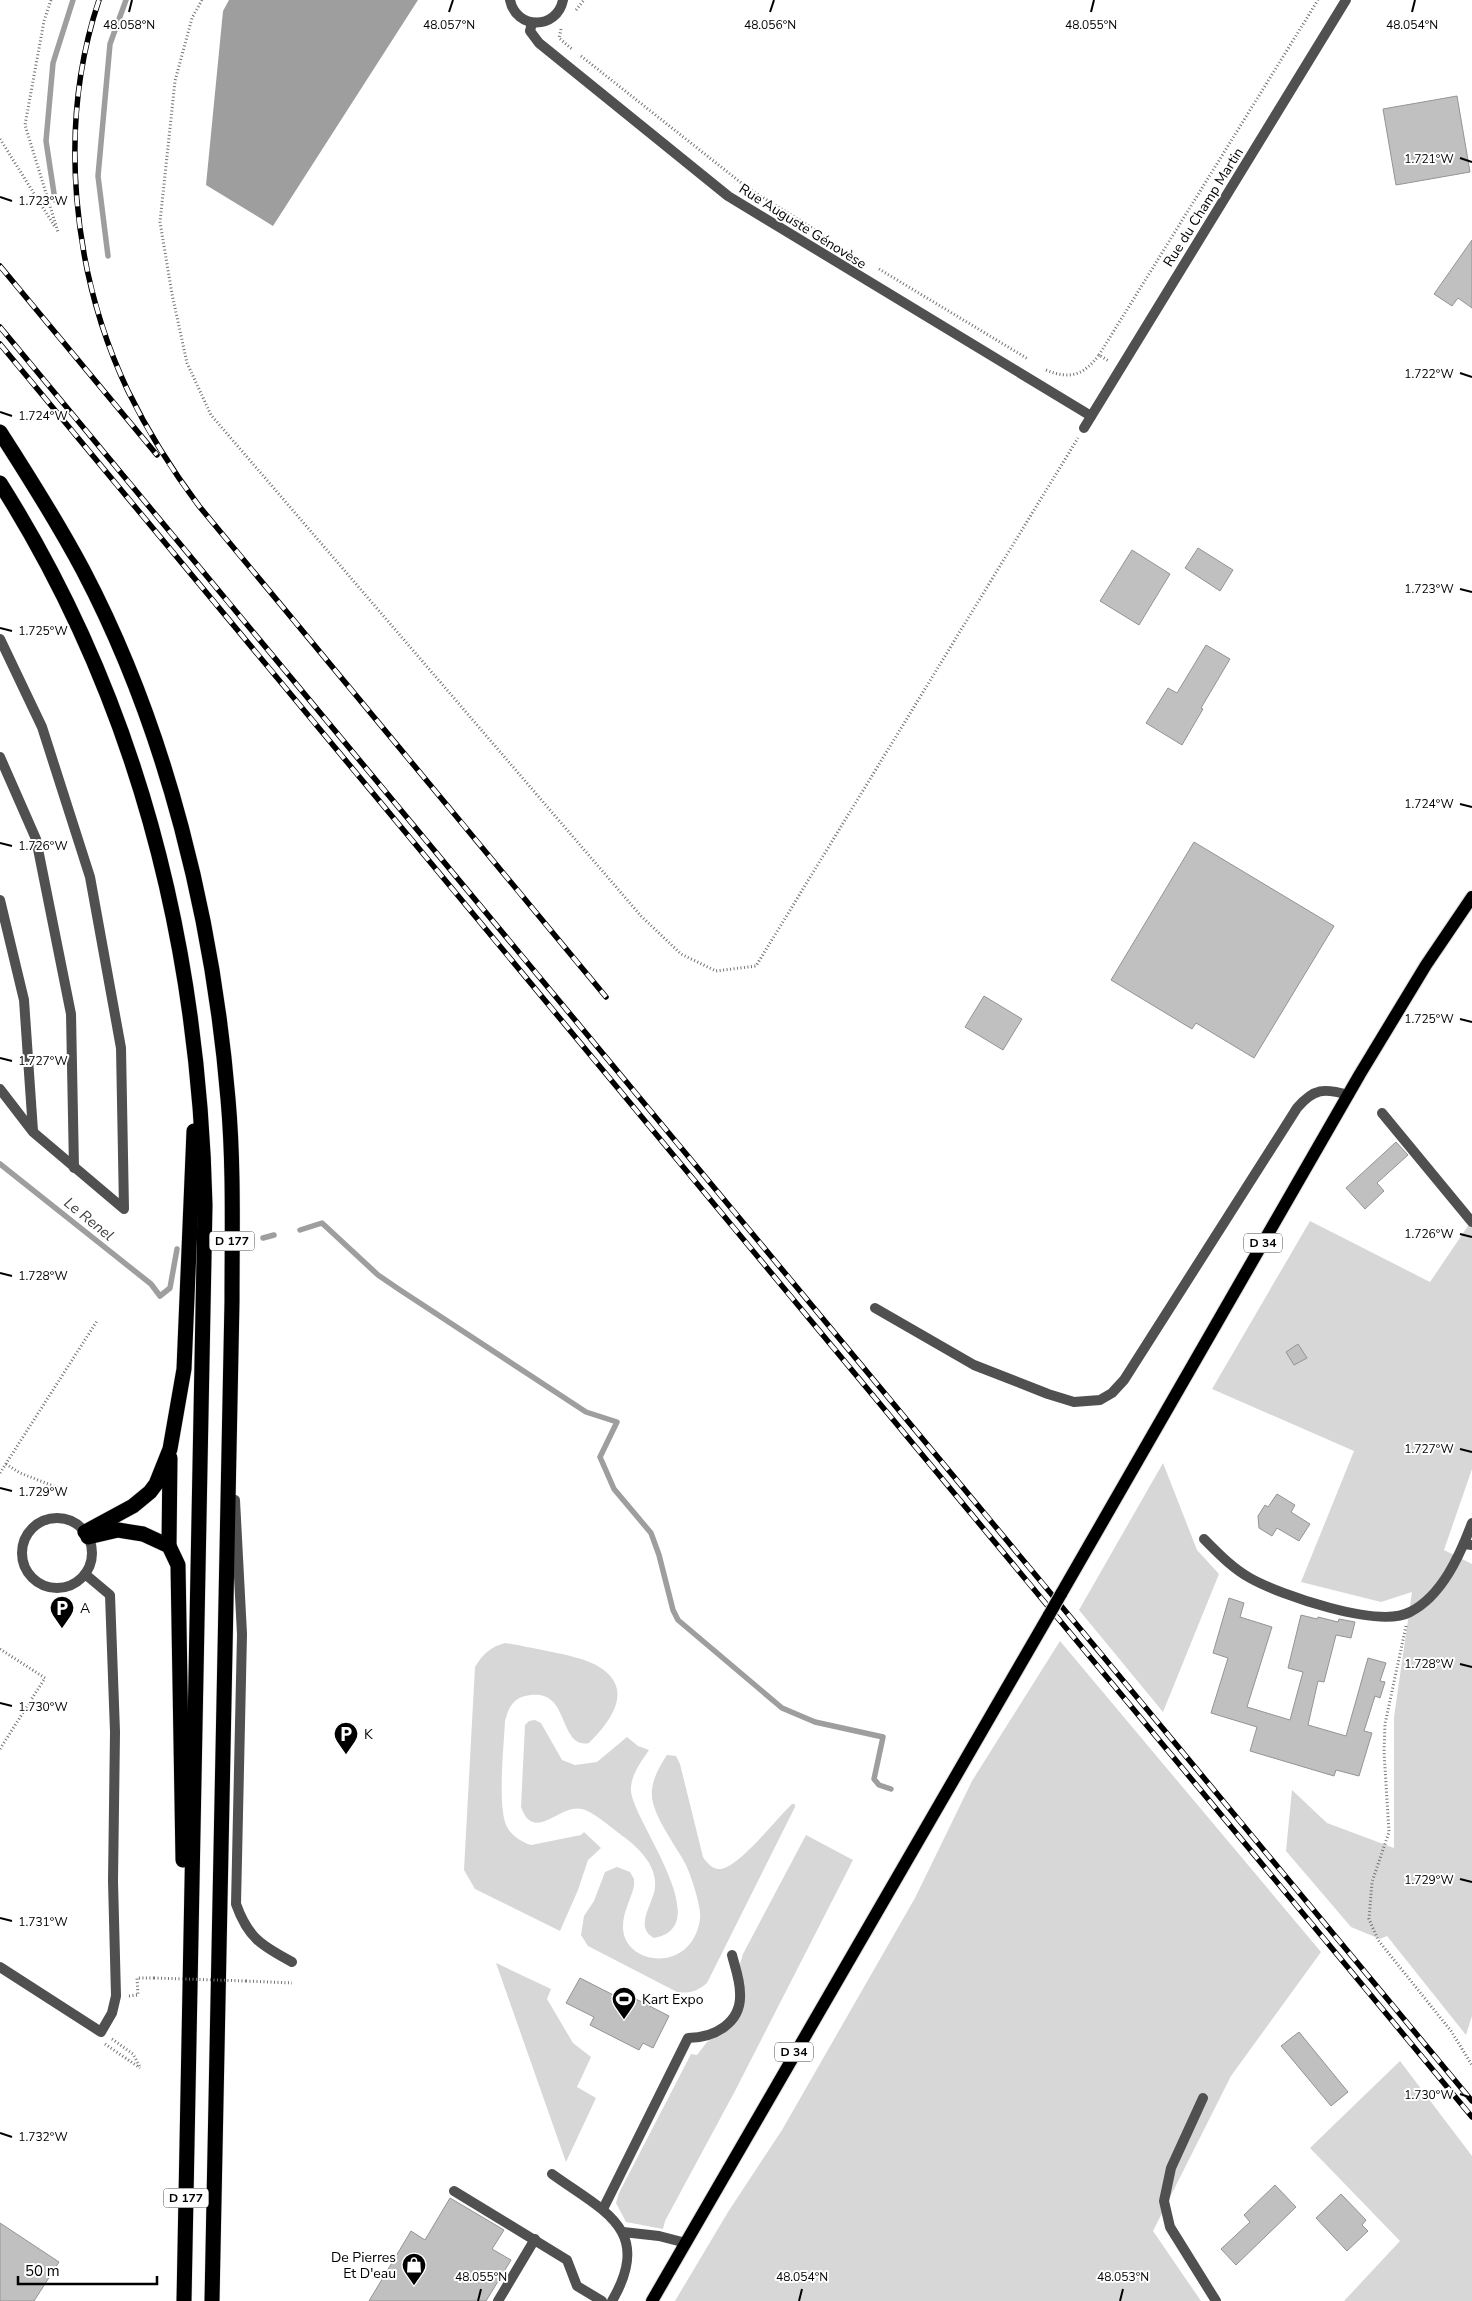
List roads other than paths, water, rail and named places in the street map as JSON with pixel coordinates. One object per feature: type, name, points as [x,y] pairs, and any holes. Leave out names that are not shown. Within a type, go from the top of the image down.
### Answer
[{"type":"highway","name":"D 177","points":[[0,432],[40,494],[83,571],[115,639],[150,725],[176,810],[195,883],[211,963],[228,1099],[232,1210],[230,1410],[212,2301]]},
{"type":"highway","name":"D 177","points":[[0,483],[22,517],[60,588],[90,651],[120,725],[166,882],[184,968],[197,1059],[203,1132],[205,1214],[184,2301]]},
{"type":"highway","points":[[176,2301],[188,2095],[178,1565],[169,1546],[170,1449],[184,1369],[197,1059]]},
{"type":"highway","points":[[87,1534],[133,1506],[150,1492],[156,1484],[170,1449]]},
{"type":"highway","points":[[87,1534],[118,1530],[142,1534],[169,1546]]},
{"type":"highway","points":[[216,2096],[219,2301]]},
{"type":"main road","name":"D 34","points":[[652,2301],[1349,1095],[1426,965],[1472,897]]},
{"type":"street","points":[[510,0],[516,13],[523,20],[532,23],[550,20],[557,14],[563,0]]},
{"type":"street","name":"Rue du Champ Martin","points":[[1084,428],[1346,0]]},
{"type":"street","name":"Rue Auguste Génovèse","points":[[532,23],[530,31],[539,43],[728,196],[937,325],[1091,416]]},
{"type":"street","points":[[0,639],[42,727],[90,877],[121,1048],[124,1209],[33,1132],[0,1090]]},
{"type":"street","points":[[0,757],[36,839],[71,1014],[74,1168]]},
{"type":"street","points":[[0,900],[24,1000],[33,1132]]},
{"type":"street","points":[[875,1308],[974,1365],[1008,1379],[1074,1402],[1100,1400],[1112,1392],[1124,1380],[1297,1108],[1305,1099],[1318,1091],[1326,1090],[1349,1095]]},
{"type":"street","points":[[1382,1113],[1472,1222]]},
{"type":"street","points":[[230,1410],[242,1634],[236,1904],[243,1925],[256,1940],[292,1962]]},
{"type":"street","points":[[50,1519],[69,1520],[87,1534],[92,1556],[85,1574],[68,1586],[47,1586],[38,1582],[30,1574],[23,1556],[23,1546],[32,1528],[50,1519]]},
{"type":"street","points":[[1204,1539],[1238,1570],[1279,1592],[1367,1616],[1386,1617],[1409,1613],[1431,1596],[1468,1545],[1472,1523]]},
{"type":"street","points":[[0,1967],[101,2032],[112,2013],[116,1996],[112,1882],[115,1781],[114,1679],[110,1595],[85,1574]]},
{"type":"street","points":[[603,2209],[688,2038],[700,2038],[717,2033],[737,2013],[741,1994],[732,1955]]},
{"type":"street","points":[[1203,2098],[1171,2168],[1164,2202],[1170,2227],[1216,2301]]},
{"type":"street","points":[[552,2174],[603,2209],[616,2220],[623,2232],[627,2243],[625,2274],[612,2301]]},
{"type":"street","points":[[454,2191],[567,2260],[577,2286],[602,2301]]},
{"type":"street","points":[[623,2232],[659,2236],[686,2243]]},
{"type":"street","points":[[498,2301],[534,2239]]},
{"type":"waterway","points":[[55,200],[46,141],[53,63],[73,0]]},
{"type":"waterway","points":[[108,256],[98,176],[110,44],[126,0]]},
{"type":"waterway","name":"Le Renel","points":[[0,1164],[151,1284],[160,1296],[170,1288],[177,1249]]},
{"type":"waterway","points":[[300,1230],[322,1223],[378,1275],[400,1290],[586,1412],[617,1422],[600,1457],[614,1489],[651,1533],[659,1555],[673,1610],[678,1620],[782,1708],[815,1722],[883,1737],[874,1779],[879,1785],[891,1789]]},
{"type":"waterway","points":[[263,1238],[274,1235]]},
{"type":"railway","points":[[99,0],[86,48],[78,97],[75,148],[77,198],[83,248],[94,298],[109,345],[128,391],[161,450],[199,506],[606,997]]},
{"type":"railway","points":[[0,266],[157,455]]},
{"type":"railway","points":[[0,327],[1472,2101]]},
{"type":"railway","points":[[0,344],[1472,2117]]},
{"type":"place","name":"A","points":[[62,1629]]},
{"type":"place","name":"K","points":[[346,1755]]},
{"type":"place","name":"Kart Expo","points":[[624,2020]]},
{"type":"place","name":"De Pierres Et D'eau","points":[[414,2286]]}]
